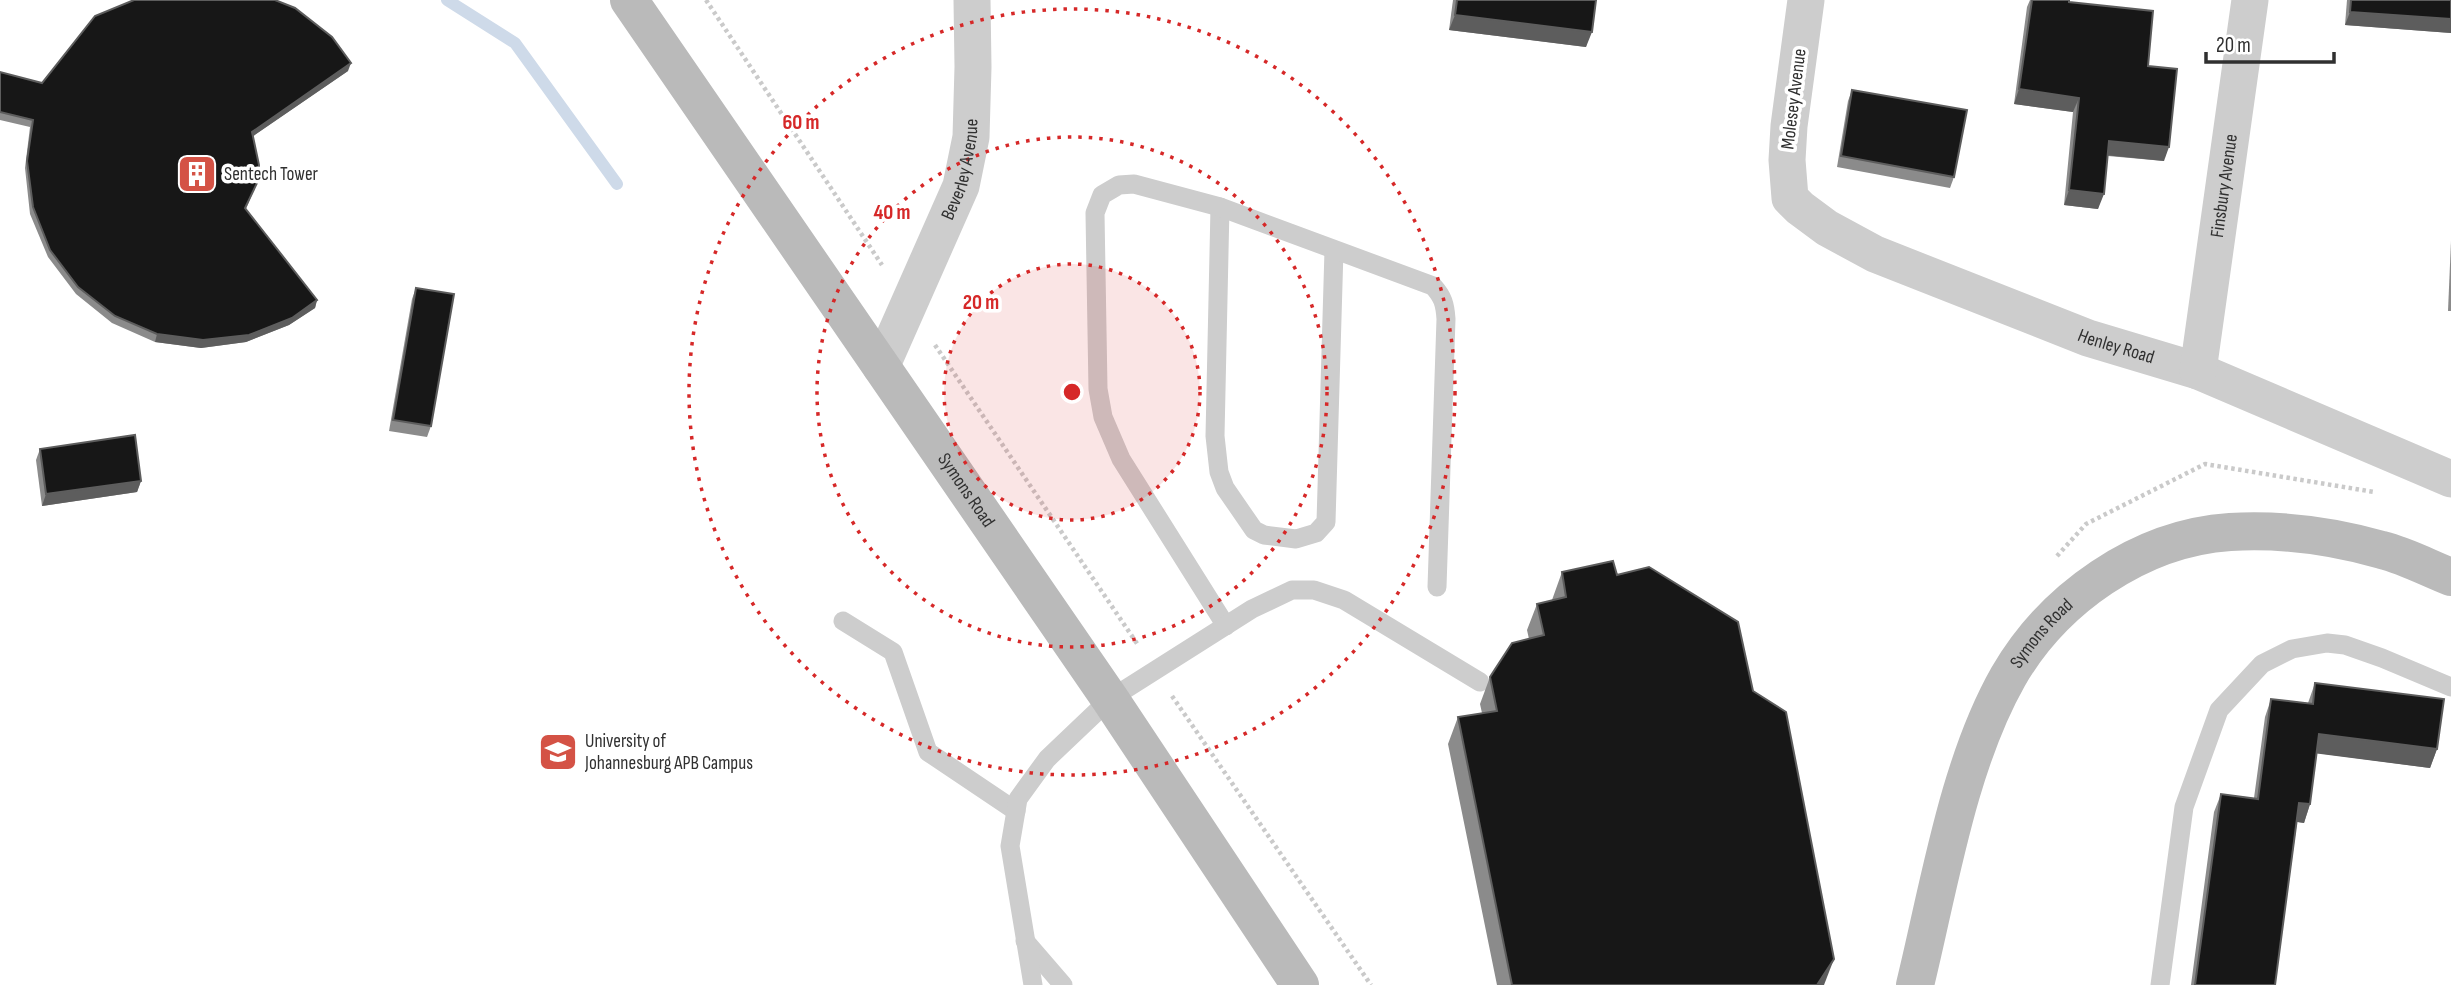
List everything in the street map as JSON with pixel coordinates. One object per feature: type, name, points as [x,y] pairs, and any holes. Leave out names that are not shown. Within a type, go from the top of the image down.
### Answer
[{"type":"main road","name":"Symons Road","points":[[629,0],[1110,699],[1300,985]]},
{"type":"main road","name":"Symons Road","points":[[1915,985],[1962,792],[1983,732],[2008,677],[2028,647],[2059,612],[2084,589],[2127,564],[2151,552],[2195,538],[2229,532],[2274,532],[2347,541],[2385,551]]},
{"type":"main road","points":[[2385,551],[2451,553]]},
{"type":"main road","points":[[2385,551],[2451,577]]},
{"type":"street","name":"Beverley Avenue","points":[[881,367],[961,186],[971,136],[972,0]]},
{"type":"street","name":"Molesey Avenue","points":[[1790,198],[1787,160],[1789,126],[1806,0]]},
{"type":"street","name":"Finsbury Avenue","points":[[2199,371],[2250,0]]},
{"type":"street","name":"Henley Road","points":[[1790,198],[1827,228],[1875,254],[2088,338],[2199,371],[2451,479]]},
{"type":"lane","points":[[1226,626],[1121,459],[1103,417],[1098,390],[1095,213],[1102,195],[1119,185],[1134,184],[1220,207],[1433,286],[1445,303],[1437,587]]},
{"type":"lane","points":[[1220,207],[1215,436],[1219,472],[1224,488],[1247,522],[1264,535],[1296,539],[1316,533],[1326,522],[1334,250]]},
{"type":"lane","points":[[1033,985],[1010,846],[1018,799],[1047,759],[1110,699],[1252,609],[1292,590],[1314,590],[1344,600],[1480,682]]},
{"type":"lane","points":[[843,621],[893,652],[928,752],[1016,811]]},
{"type":"lane","points":[[2160,985],[2184,807],[2219,710],[2262,664],[2292,649],[2327,643],[2345,645],[2451,687]]},
{"type":"lane","points":[[1025,940],[1063,985]]},
{"type":"path","points":[[706,0],[1155,671],[1371,985]]},
{"type":"building","points":[[134,0],[275,0],[295,8],[332,37],[351,63],[252,132],[259,165],[257,183],[245,208],[317,300],[292,318],[249,335],[203,340],[157,334],[115,316],[78,287],[50,250],[33,207],[27,161],[33,120],[0,112],[0,72],[42,83],[95,16]]},
{"type":"building","points":[[1457,0],[1596,0],[1592,32],[1455,15]]},
{"type":"building","points":[[2032,0],[2069,0],[2153,11],[2148,66],[2177,69],[2169,147],[2109,141],[2104,194],[2069,190],[2079,98],[2019,89]]},
{"type":"building","points":[[2351,0],[2451,0],[2451,19],[2350,12]]},
{"type":"building","points":[[1852,90],[1967,110],[1954,177],[1841,156]]},
{"type":"building","points":[[416,288],[454,294],[431,426],[393,420]]},
{"type":"building","points":[[135,435],[141,481],[46,494],[40,449]]},
{"type":"building","points":[[1613,561],[1617,575],[1649,567],[1738,622],[1753,691],[1786,712],[1834,959],[1817,985],[1512,985],[1458,717],[1497,711],[1490,677],[1512,643],[1544,635],[1537,604],[1566,597],[1562,572]]},
{"type":"building","points":[[2315,683],[2444,699],[2437,749],[2319,734],[2310,804],[2299,803],[2275,985],[2195,985],[2221,794],[2258,799],[2271,699],[2313,704]]},
{"type":"waterway","points":[[447,0],[515,43],[617,184]]},
{"type":"place","name":"Sentech Tower","points":[[197,174]]},
{"type":"place","name":"University of Johannesburg APB Campus","points":[[558,752]]}]
